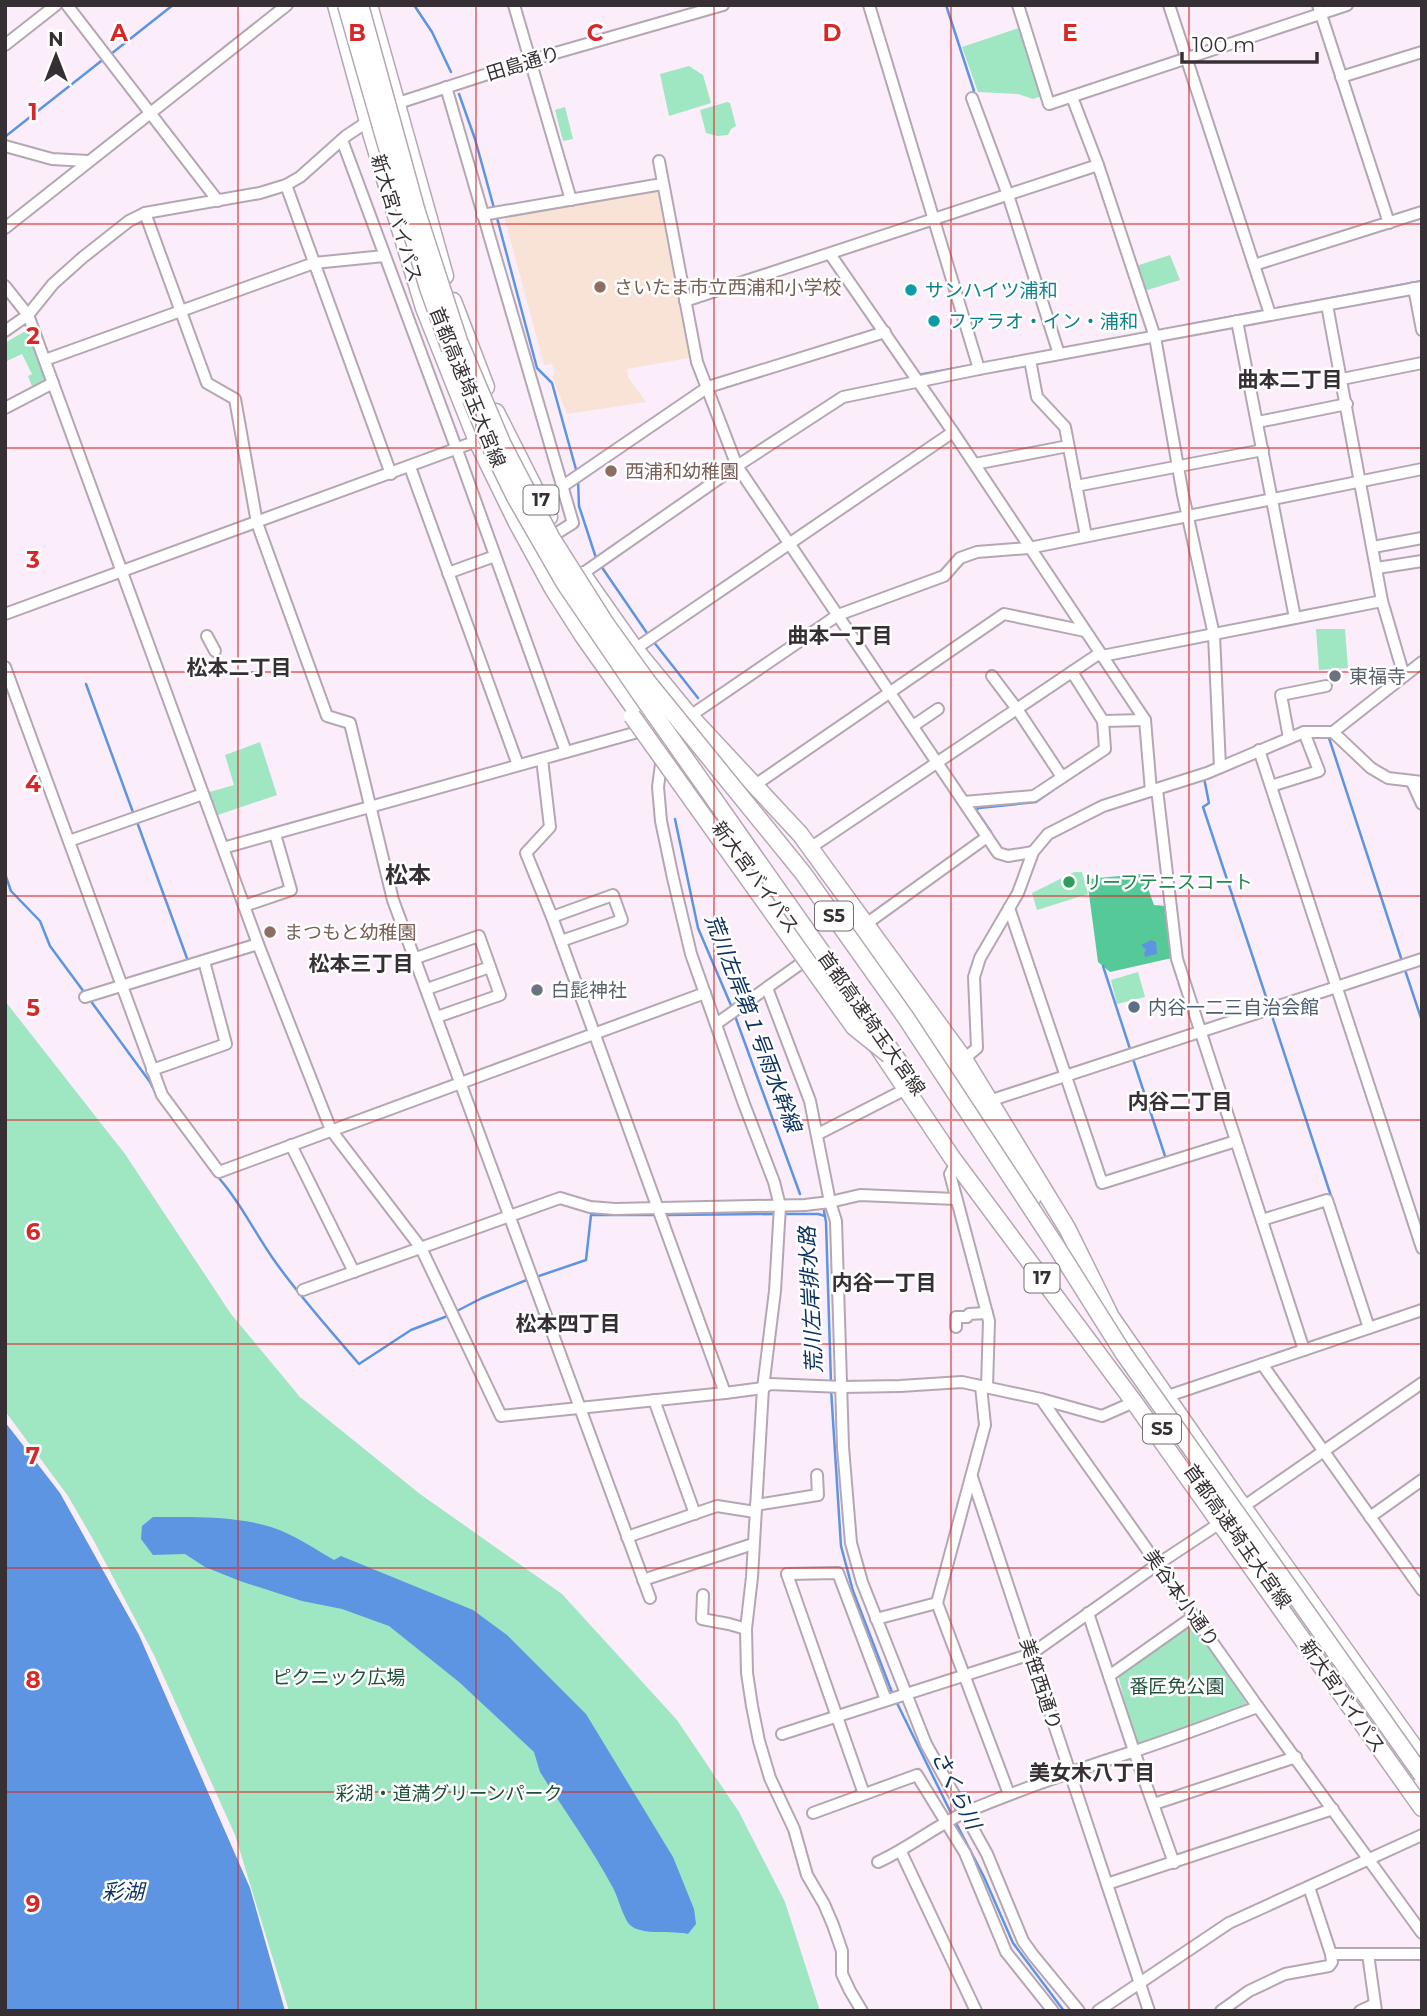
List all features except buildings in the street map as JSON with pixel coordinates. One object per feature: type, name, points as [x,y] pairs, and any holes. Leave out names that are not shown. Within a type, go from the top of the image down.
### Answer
[{"type":"highway","name":"新大宮バイパス","points":[[336,5],[424,308],[477,441],[553,589],[663,749],[867,1031],[956,1163],[1134,1402],[1422,1808]]},
{"type":"highway","name":"首都高速埼玉大宮線","points":[[346,5],[428,288],[448,345],[492,450],[559,573],[961,1154],[1112,1359],[1422,1794]]},
{"type":"highway","name":"首都高速埼玉大宮線","points":[[360,5],[417,212],[458,341],[503,445],[551,537],[606,624],[648,681],[803,873],[906,1018],[1138,1375],[1422,1775]]},
{"type":"highway","name":"新大宮バイパス","points":[[369,5],[451,295],[495,410],[557,533],[593,566],[646,642],[690,716],[800,834],[964,1059],[1066,1228],[1111,1317],[1422,1758]]},
{"type":"highway","name":"S5","points":[[583,636],[594,665],[854,1027],[902,1066]]},
{"type":"highway","name":"17","points":[[800,834],[803,854],[915,1012],[1016,1168],[1056,1246]]},
{"type":"street","points":[[5,45],[56,5]]},
{"type":"street","points":[[67,5],[218,201]]},
{"type":"street","points":[[5,228],[287,5]]},
{"type":"street","points":[[514,5],[571,200]]},
{"type":"street","name":"田島通り","points":[[145,213],[260,193],[286,185],[315,165],[342,140],[396,103],[531,60],[723,5]]},
{"type":"street","points":[[869,5],[979,369]]},
{"type":"street","points":[[1018,5],[1049,104],[1186,59],[1319,10],[1347,5]]},
{"type":"street","points":[[1169,5],[1270,314]]},
{"type":"street","points":[[1319,10],[1389,223]]},
{"type":"street","points":[[1341,77],[1422,52]]},
{"type":"street","points":[[446,87],[573,523],[557,533]]},
{"type":"street","points":[[1072,97],[1098,165],[1155,337],[1178,466],[1214,635],[1220,767]]},
{"type":"street","points":[[972,98],[1008,195],[1059,354]]},
{"type":"street","points":[[342,140],[566,752]]},
{"type":"street","points":[[5,146],[52,159],[88,161]]},
{"type":"street","points":[[659,161],[697,362],[737,466],[998,853],[1007,856],[1033,852]]},
{"type":"street","points":[[685,301],[1098,165]]},
{"type":"street","points":[[482,215],[662,184]]},
{"type":"street","points":[[286,185],[391,474]]},
{"type":"street","points":[[1254,265],[1422,212]]},
{"type":"street","points":[[5,331],[28,315],[53,284],[82,258],[129,221],[145,213],[207,383],[235,399],[257,523],[327,716],[350,723],[393,900],[650,1598]]},
{"type":"street","points":[[830,254],[975,464],[1144,720],[1177,959],[1304,1350]]},
{"type":"street","points":[[45,360],[314,263],[384,256]]},
{"type":"street","points":[[5,286],[28,315],[258,944],[331,1130],[421,1248],[501,1416],[725,1393],[763,1388],[771,1384],[835,1387],[962,1382],[1041,1399],[1102,1416],[1134,1402]]},
{"type":"street","points":[[593,566],[737,466],[843,397],[979,369],[1418,288],[1422,330]]},
{"type":"street","points":[[1327,305],[1382,601],[1404,676]]},
{"type":"street","points":[[1237,321],[1295,618]]},
{"type":"street","points":[[563,486],[708,387],[885,332]]},
{"type":"street","points":[[1030,360],[1037,397],[1065,427],[1086,536]]},
{"type":"street","points":[[1342,379],[1422,363]]},
{"type":"street","points":[[5,408],[53,383]]},
{"type":"street","points":[[1258,422],[1347,404]]},
{"type":"street","points":[[646,642],[953,432]]},
{"type":"street","points":[[5,614],[477,441]]},
{"type":"street","points":[[975,464],[1069,446]]},
{"type":"street","points":[[1076,486],[1263,450]]},
{"type":"street","points":[[410,467],[518,765]]},
{"type":"street","points":[[862,2011],[842,1974],[842,1951],[833,1925],[807,1875],[794,1829],[770,1778],[752,1706],[747,1673],[746,1629],[755,1577],[753,1544],[763,1388],[775,1291],[780,1211],[774,1182],[691,954],[661,821],[658,787],[663,749],[690,716],[838,615],[944,576],[960,558],[977,552],[1029,548],[1422,469]]},
{"type":"street","points":[[1373,547],[1422,538]]},
{"type":"street","points":[[448,573],[495,556]]},
{"type":"street","points":[[1377,568],[1422,561]]},
{"type":"street","points":[[810,848],[1101,655],[1382,601]]},
{"type":"street","points":[[755,785],[1004,614],[1085,631]]},
{"type":"street","points":[[207,636],[215,651]]},
{"type":"street","points":[[964,1059],[976,1048],[974,977],[980,958],[1018,892],[1033,852],[1048,834],[1103,806],[1220,767],[1304,732],[1333,732],[1422,662]]},
{"type":"street","points":[[5,667],[162,1096],[219,1172],[705,993]]},
{"type":"street","points":[[964,802],[1034,796],[1105,749],[1103,721],[1072,672]]},
{"type":"street","points":[[992,676],[1062,777]]},
{"type":"street","points":[[1289,738],[1281,695],[1326,686]]},
{"type":"street","points":[[913,726],[938,709]]},
{"type":"street","points":[[1103,721],[1144,720]]},
{"type":"street","points":[[223,848],[649,729]]},
{"type":"street","points":[[1271,786],[1319,771],[1304,732]]},
{"type":"street","points":[[1333,732],[1371,768],[1388,778],[1417,782],[1422,804]]},
{"type":"street","points":[[1259,750],[1422,1248]]},
{"type":"street","points":[[542,759],[550,827],[526,853],[561,941],[725,1393]]},
{"type":"street","points":[[658,787],[666,779],[673,777],[692,788]]},
{"type":"street","points":[[69,841],[203,794]]},
{"type":"street","points":[[244,906],[291,890],[275,834]]},
{"type":"street","points":[[866,924],[987,836]]},
{"type":"street","points":[[552,917],[614,895],[622,920],[561,941]]},
{"type":"street","points":[[1009,908],[1102,1183],[1236,1141]]},
{"type":"street","points":[[415,958],[479,936],[500,995],[437,1017]]},
{"type":"street","points":[[85,997],[258,944]]},
{"type":"street","points":[[716,1024],[813,955]]},
{"type":"street","points":[[989,1101],[1422,959]]},
{"type":"street","points":[[152,1070],[226,1044],[204,961]]},
{"type":"street","points":[[427,989],[490,967]]},
{"type":"street","points":[[767,988],[810,1101],[829,1202],[836,1221],[835,1387],[844,1447],[851,1543],[862,1582],[903,1695],[962,1814],[987,1854],[1023,1941],[1079,2011]]},
{"type":"street","points":[[817,1134],[906,1089]]},
{"type":"street","points":[[291,1144],[354,1272]]},
{"type":"street","points":[[956,1163],[950,1174],[989,1321],[984,1386],[985,1425],[937,1604],[1009,1794]]},
{"type":"street","points":[[303,1290],[560,1198],[590,1207],[661,1213],[780,1211],[860,1195],[956,1199]]},
{"type":"street","points":[[1262,1220],[1327,1200],[1368,1328]]},
{"type":"street","points":[[1166,1397],[1422,1310]]},
{"type":"street","points":[[956,1327],[956,1317],[987,1313]]},
{"type":"street","points":[[1262,1364],[1422,1590]]},
{"type":"street","points":[[1243,1507],[1422,1383]]},
{"type":"street","name":"美谷本小通り","points":[[1041,1399],[1258,1707],[1422,1933]]},
{"type":"street","points":[[654,1400],[695,1514]]},
{"type":"street","points":[[627,1537],[717,1506],[755,1509],[818,1495],[817,1475]]},
{"type":"street","name":"美笹西通り","points":[[972,1477],[1149,2011]]},
{"type":"street","points":[[1370,1517],[1422,1479]]},
{"type":"street","points":[[782,1734],[1031,1654],[1220,1523]]},
{"type":"street","points":[[643,1580],[753,1544]]},
{"type":"street","points":[[1409,1571],[1422,1566]]},
{"type":"street","points":[[864,1794],[787,1574],[838,1573],[887,1700]]},
{"type":"street","points":[[703,1595],[702,1619],[746,1629]]},
{"type":"street","points":[[876,1619],[937,1604]]},
{"type":"street","points":[[1088,1613],[1174,1863]]},
{"type":"street","points":[[1109,1676],[1195,1616]]},
{"type":"street","points":[[878,1862],[901,1852],[962,1814],[1009,1794],[1258,1707]]},
{"type":"street","points":[[1154,1804],[1296,1757]]},
{"type":"street","points":[[813,1813],[917,1775],[965,1853],[1006,1952],[1053,2011]]},
{"type":"street","points":[[1107,1884],[1333,1809]]},
{"type":"street","points":[[1098,2011],[1229,1923],[1422,1835]]},
{"type":"street","points":[[901,1852],[976,2011]]},
{"type":"street","points":[[1221,2011],[1249,1991],[1285,1974],[1329,1966],[1332,1962],[1309,1887]]},
{"type":"street","points":[[1331,1954],[1422,1954]]},
{"type":"street","points":[[1360,2011],[1375,2008],[1368,1954]]},
{"type":"shaded area","name":"さいたま市立西浦和小学校","points":[[656,189],[659,191],[689,358],[627,369],[628,377],[646,402],[567,414],[552,376],[555,374],[552,364],[544,365],[504,216]]},
{"type":"green space","points":[[1022,27],[1044,95],[1033,99],[1018,94],[978,92],[962,47]]},
{"type":"green space","points":[[689,66],[703,75],[711,103],[669,116],[660,74]]},
{"type":"green space","points":[[730,103],[736,126],[728,135],[706,133],[700,110]]},
{"type":"green space","points":[[565,107],[573,139],[563,141],[555,110]]},
{"type":"green space","points":[[1170,255],[1180,280],[1144,291],[1136,266]]},
{"type":"green space","points":[[27,330],[47,377],[47,382],[33,389],[28,376],[32,374],[22,354],[7,361],[5,343]]},
{"type":"green space","points":[[1316,629],[1345,629],[1348,668],[1319,670]]},
{"type":"green space","points":[[260,742],[277,795],[215,816],[206,793],[234,785],[225,755]]},
{"type":"green space","name":"リーフテニスコート","points":[[1074,872],[1082,872],[1088,894],[1037,910],[1032,893]]},
{"type":"green space","points":[[1143,874],[1154,905],[1165,906],[1172,958],[1110,972],[1098,962],[1087,879]]},
{"type":"green space","points":[[1138,972],[1145,997],[1117,1004],[1111,980]]},
{"type":"green space","name":"彩湖・道満グリーンパーク","points":[[5,1001],[125,1154],[231,1314],[300,1397],[420,1494],[562,1594],[677,1720],[739,1812],[785,1902],[820,2011],[289,2011],[235,1835],[154,1655],[68,1496],[5,1411]]},
{"type":"green space","name":"番匠免公園","points":[[1192,1622],[1249,1707],[1135,1745],[1118,1675]]},
{"type":"water","points":[[1151,940],[1156,942],[1157,954],[1145,957],[1146,950],[1141,945]]},
{"type":"water","name":"彩湖","points":[[5,1422],[60,1493],[139,1635],[250,1888],[285,2011],[5,2011]]},
{"type":"water","points":[[153,1517],[218,1518],[251,1522],[282,1531],[334,1560],[341,1556],[473,1610],[507,1635],[586,1714],[673,1857],[694,1909],[696,1924],[688,1934],[650,1932],[630,1925],[604,1871],[540,1772],[534,1752],[459,1682],[389,1626],[342,1609],[302,1601],[240,1581],[205,1567],[185,1554],[153,1555],[141,1539],[142,1526]]},
{"type":"waterway","points":[[111,54],[173,5]]},
{"type":"waterway","points":[[414,5],[432,32],[451,72]]},
{"type":"waterway","points":[[946,5],[974,91]]},
{"type":"waterway","points":[[6,136],[105,58]]},
{"type":"waterway","points":[[459,94],[494,208]]},
{"type":"waterway","points":[[496,214],[537,368],[552,383],[577,473]]},
{"type":"waterway","points":[[1273,309],[1422,281]]},
{"type":"waterway","points":[[1187,325],[1266,310]]},
{"type":"waterway","points":[[918,375],[967,366]]},
{"type":"waterway","points":[[578,479],[579,506],[597,561]]},
{"type":"waterway","points":[[601,566],[649,636]]},
{"type":"waterway","points":[[653,641],[698,698]]},
{"type":"waterway","points":[[1109,660],[1140,654]]},
{"type":"waterway","points":[[86,684],[134,815]]},
{"type":"waterway","points":[[1329,738],[1402,961]]},
{"type":"waterway","points":[[990,833],[976,810],[1036,802],[1109,751]]},
{"type":"waterway","points":[[1204,778],[1209,803],[1203,807],[1269,1006]]},
{"type":"waterway","name":"荒川左岸第１号雨水幹線","points":[[675,819],[698,928],[733,1010]]},
{"type":"waterway","points":[[137,822],[188,961]]},
{"type":"waterway","points":[[5,874],[11,891],[40,921],[50,946],[84,992]]},
{"type":"waterway","points":[[880,907],[917,881]]},
{"type":"waterway","points":[[1103,966],[1131,1052]]},
{"type":"waterway","points":[[1404,967],[1422,1021]]},
{"type":"waterway","points":[[90,1000],[150,1082],[158,1098]]},
{"type":"waterway","points":[[1271,1013],[1332,1199]]},
{"type":"waterway","name":"荒川左岸第１号雨水幹線","points":[[735,1016],[800,1194]]},
{"type":"waterway","points":[[1133,1059],[1166,1159]]},
{"type":"waterway","points":[[217,1176],[284,1274],[359,1364],[411,1330],[450,1315]]},
{"type":"waterway","name":"荒川左岸排水路","points":[[824,1211],[831,1383]]},
{"type":"waterway","name":"荒川左岸排水路","points":[[665,1215],[777,1214]]},
{"type":"waterway","name":"荒川左岸排水路","points":[[784,1214],[825,1216]]},
{"type":"waterway","points":[[536,1277],[586,1260],[591,1215],[658,1215]]},
{"type":"waterway","points":[[455,1312],[529,1279]]},
{"type":"waterway","name":"荒川左岸排水路","points":[[831,1389],[841,1546],[853,1591],[893,1695]]},
{"type":"waterway","name":"さくら川","points":[[896,1701],[952,1815]]},
{"type":"waterway","name":"さくら川","points":[[955,1821],[984,1877],[1013,1943],[1064,2011]]},
{"type":"place","name":"さいたま市立西浦和小学校","points":[[600,287]]},
{"type":"place","name":"サンハイツ浦和","points":[[911,290]]},
{"type":"place","name":"ファラオ・イン・浦和","points":[[934,321]]},
{"type":"place","name":"西浦和幼稚園","points":[[611,471]]},
{"type":"place","name":"東福寺","points":[[1335,676]]},
{"type":"place","name":"リーフテニスコート","points":[[1069,882]]},
{"type":"place","name":"まつもと幼稚園","points":[[270,932]]},
{"type":"place","name":"白髭神社","points":[[537,990]]},
{"type":"place","name":"内谷一二三自治会館","points":[[1134,1007]]},
{"type":"district","name":"曲本二丁目","points":[[1290,380]]},
{"type":"district","name":"曲本一丁目","points":[[840,636]]},
{"type":"district","name":"松本二丁目","points":[[239,668]]},
{"type":"district","name":"松本","points":[[408,875]]},
{"type":"district","name":"松本三丁目","points":[[361,964]]},
{"type":"district","name":"内谷二丁目","points":[[1180,1102]]},
{"type":"district","name":"内谷一丁目","points":[[884,1283]]},
{"type":"district","name":"松本四丁目","points":[[568,1324]]},
{"type":"district","name":"美女木八丁目","points":[[1092,1773]]},
{"type":"park label","name":"ピクニック広場","points":[[339,1677]]}]
